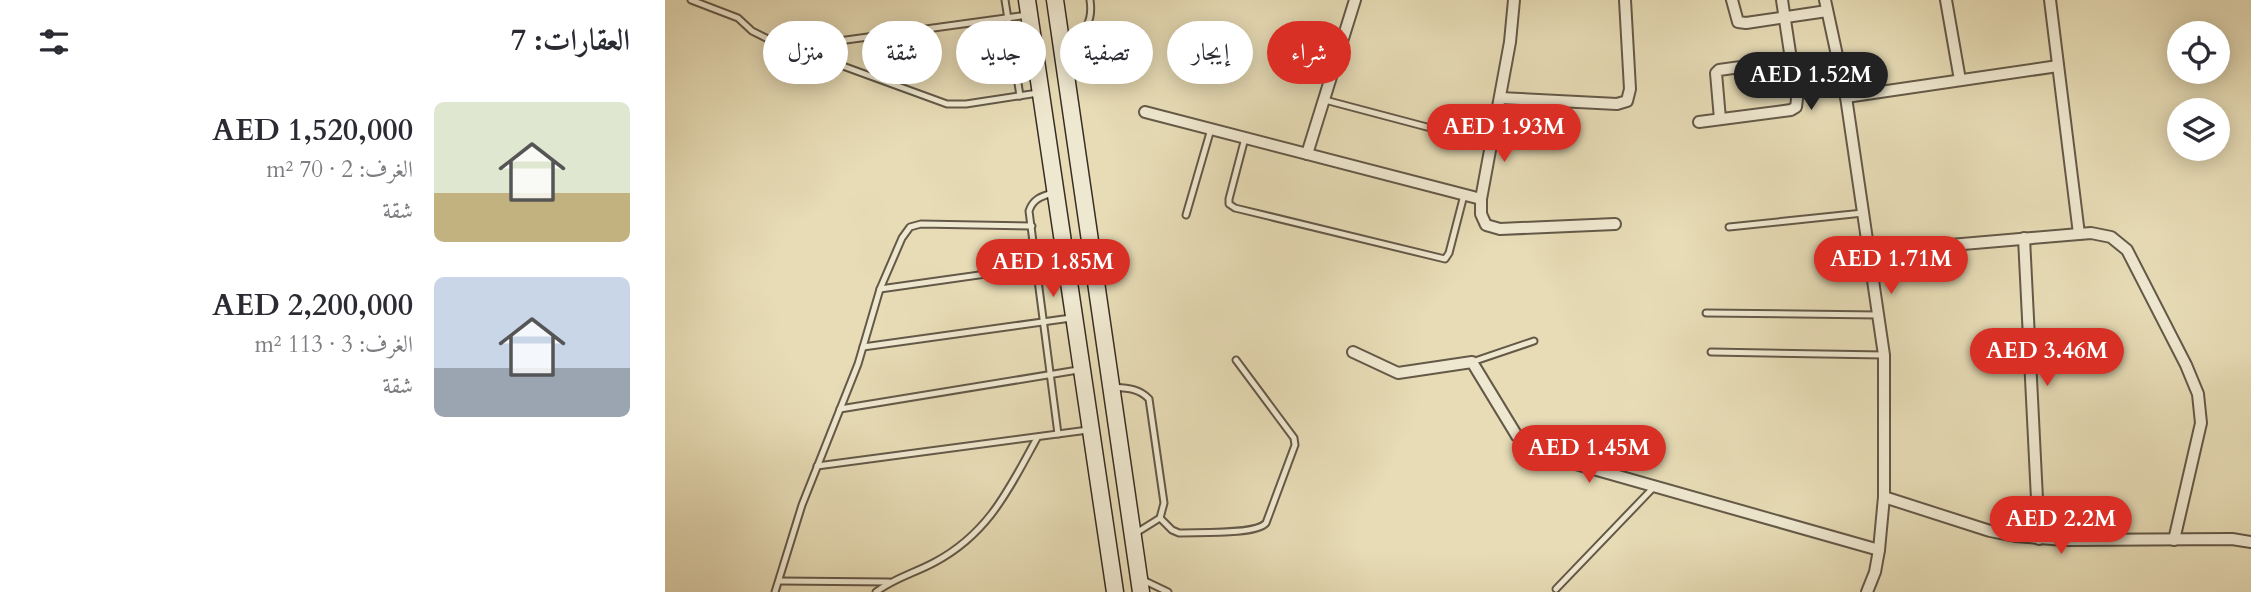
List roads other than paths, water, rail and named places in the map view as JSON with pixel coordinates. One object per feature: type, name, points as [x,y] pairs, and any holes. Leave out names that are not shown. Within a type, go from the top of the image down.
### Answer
[{"type":"street","points":[[1055,0],[1060,34]]},
{"type":"street","points":[[1307,154],[1355,0]]},
{"type":"street","points":[[1514,0],[1510,42],[1481,199],[1481,214],[1486,225],[1500,229],[1615,224]]},
{"type":"street","points":[[1500,98],[1618,104],[1627,100],[1630,89],[1625,0]]},
{"type":"street","points":[[1732,0],[1738,22],[1746,23],[1784,17],[1826,5],[1846,97],[1884,355],[1884,497],[1879,550],[1875,572],[1867,592]]},
{"type":"street","points":[[1699,122],[1791,110],[1796,107],[1782,0]]},
{"type":"street","points":[[1946,0],[1959,80]]},
{"type":"street","points":[[2050,0],[2078,234]]},
{"type":"street","points":[[1028,7],[1115,592]]},
{"type":"street","points":[[1720,119],[1716,73],[1719,70],[1791,61]]},
{"type":"street","points":[[1846,97],[2058,66]]},
{"type":"street","points":[[1067,84],[1140,585]]},
{"type":"street","points":[[1145,112],[1481,199]]},
{"type":"street","points":[[1869,252],[2091,233],[2111,237],[2127,250],[2198,394],[2201,423],[2174,540]]},
{"type":"street","points":[[2024,238],[2039,539]]},
{"type":"street","points":[[1353,352],[1398,373],[1472,362],[1517,436],[1537,453],[1879,550]]},
{"type":"street","points":[[1884,497],[1990,531],[2039,539],[2232,539],[2251,542]]},
{"type":"lane","points":[[691,0],[726,12],[763,36]]},
{"type":"lane","points":[[1005,0],[1020,96]]},
{"type":"lane","points":[[1090,0],[1090,21]]},
{"type":"lane","points":[[848,40],[1008,18],[1028,7]]},
{"type":"lane","points":[[848,68],[947,104],[966,104],[1041,93]]},
{"type":"lane","points":[[1325,100],[1492,144]]},
{"type":"lane","points":[[1186,215],[1210,129]]},
{"type":"lane","points":[[1245,138],[1229,199],[1229,204],[1235,208],[1445,259],[1449,253],[1464,195]]},
{"type":"lane","points":[[1056,191],[1038,198],[1029,211],[1058,435]]},
{"type":"lane","points":[[1729,227],[1863,213]]},
{"type":"lane","points":[[775,592],[802,505],[863,348],[880,289],[902,239],[911,227],[921,224],[1032,226]]},
{"type":"lane","points":[[880,289],[1036,267]]},
{"type":"lane","points":[[1706,313],[1878,315]]},
{"type":"lane","points":[[863,348],[1075,318]]},
{"type":"lane","points":[[1472,362],[1534,341]]},
{"type":"lane","points":[[1711,352],[1884,355]]},
{"type":"lane","points":[[1160,518],[1164,524],[1179,533],[1250,530],[1263,527],[1266,523],[1295,446],[1294,438],[1236,360]]},
{"type":"lane","points":[[840,410],[1083,369]]},
{"type":"lane","points":[[1112,387],[1136,390],[1149,399],[1164,503],[1160,518],[1133,535]]},
{"type":"lane","points":[[817,466],[1091,429]]},
{"type":"lane","points":[[876,592],[890,582],[934,563],[961,545],[980,527],[1001,504],[1037,438]]},
{"type":"lane","points":[[1556,589],[1654,487]]},
{"type":"lane","points":[[780,581],[890,582]]},
{"type":"lane","points":[[1140,585],[1168,592]]}]
